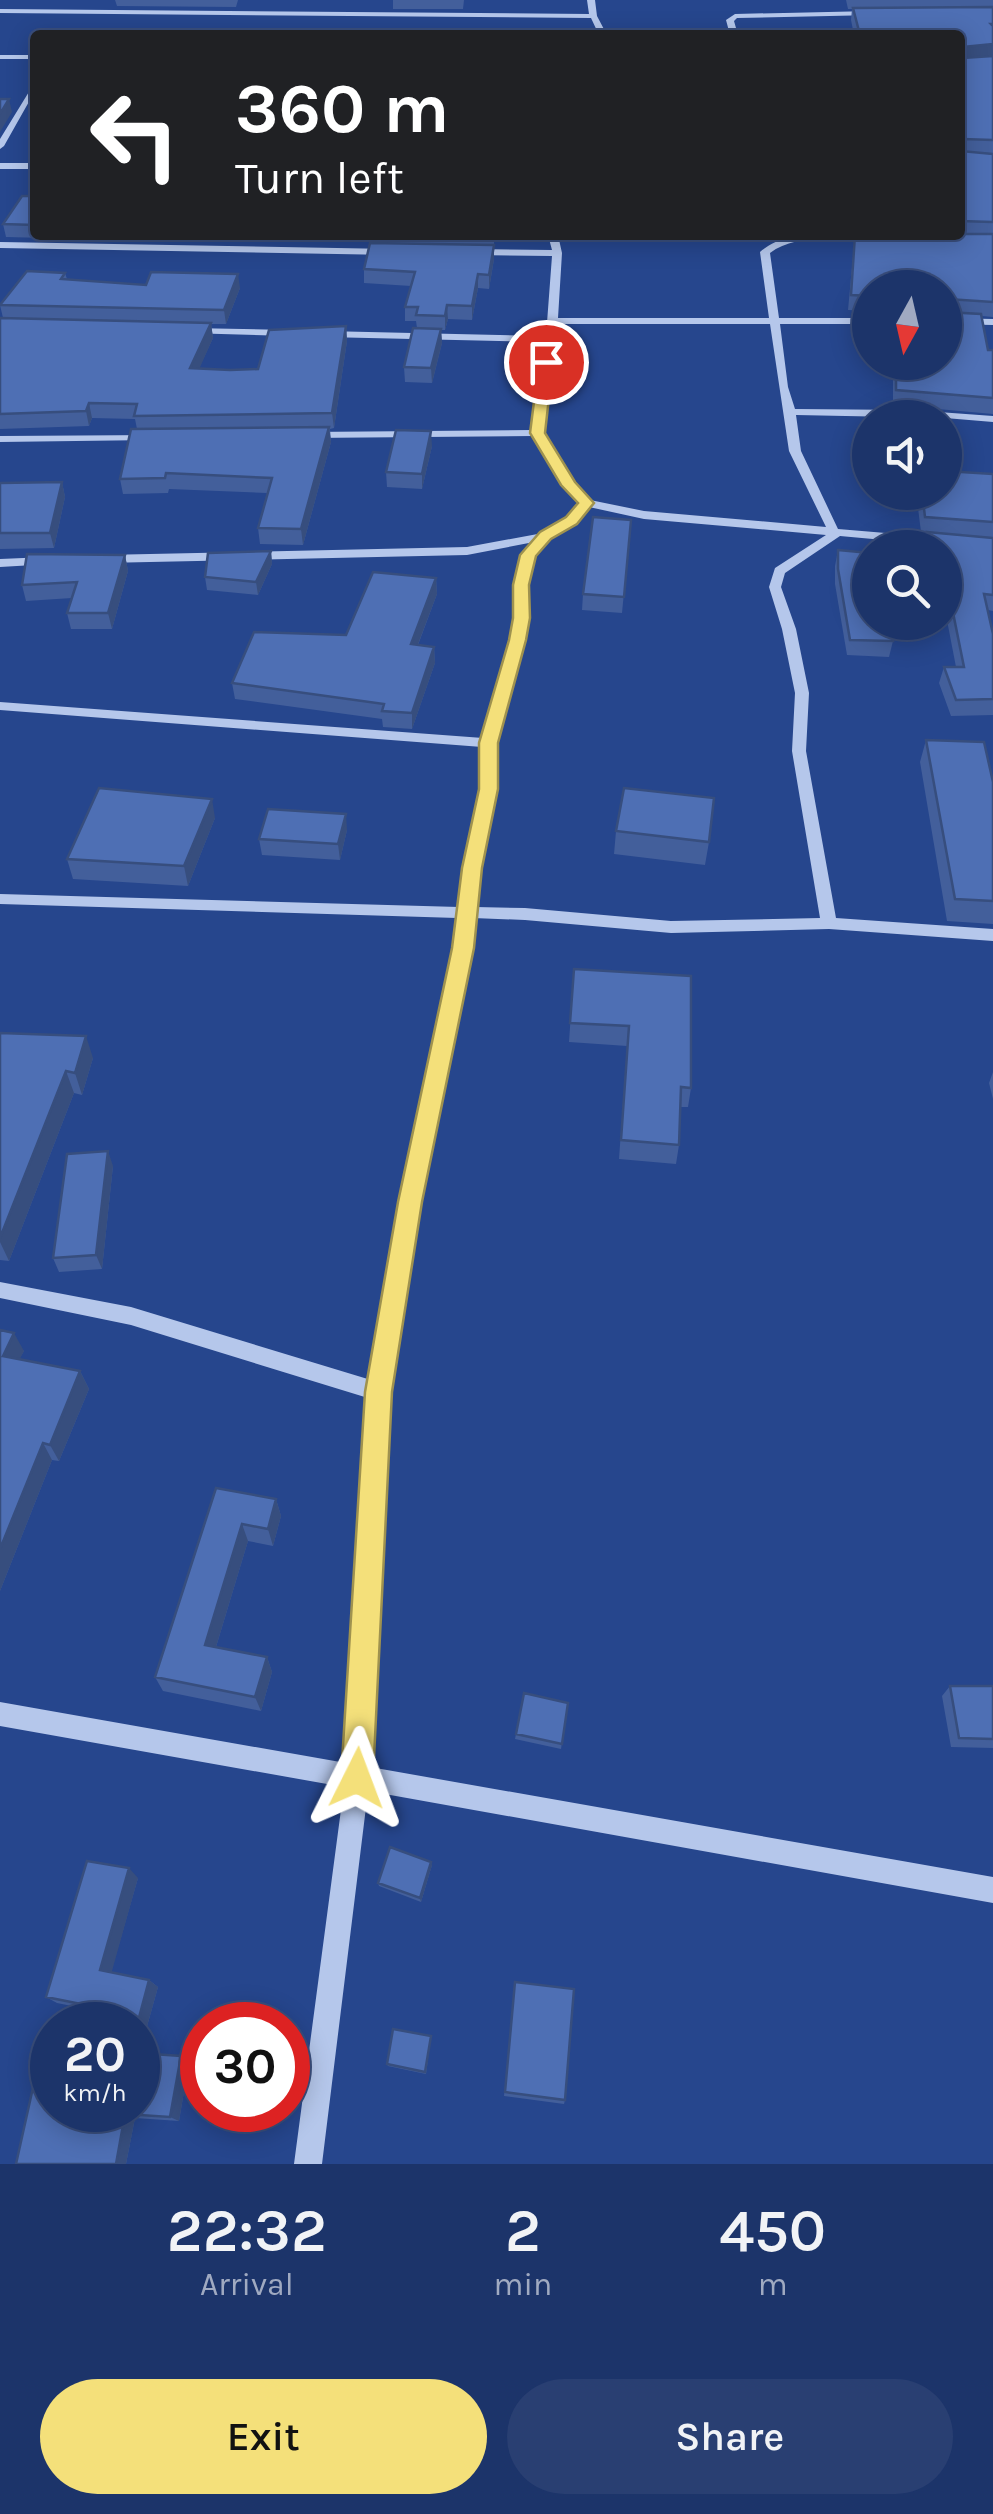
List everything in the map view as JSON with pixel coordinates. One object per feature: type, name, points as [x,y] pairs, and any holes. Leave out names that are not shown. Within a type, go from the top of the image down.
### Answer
[{"type":"street","points":[[592,0],[592,16],[600,30]]},
{"type":"street","points":[[0,10],[592,16]]},
{"type":"street","points":[[733,30],[730,20],[735,16],[886,12]]},
{"type":"street","points":[[0,57],[30,58]]},
{"type":"street","points":[[0,146],[17,108],[30,91]]},
{"type":"street","points":[[17,108],[30,108]]},
{"type":"street","points":[[0,166],[30,166]]},
{"type":"street","points":[[554,240],[557,253],[553,321],[537,433],[569,485],[586,503],[644,515],[993,546]]},
{"type":"street","points":[[792,240],[767,242],[764,269],[795,451],[835,534]]},
{"type":"street","points":[[0,245],[399,252]]},
{"type":"street","points":[[458,252],[557,253]]},
{"type":"street","points":[[553,321],[852,322]]},
{"type":"street","points":[[962,321],[993,322]]},
{"type":"street","points":[[176,330],[294,333]]},
{"type":"street","points":[[314,334],[548,339]]},
{"type":"street","points":[[790,412],[993,418]]},
{"type":"street","points":[[298,436],[537,433]]},
{"type":"street","points":[[0,438],[159,437]]},
{"type":"street","points":[[308,2164],[357,1778],[378,1392],[410,1202],[468,914],[472,868],[488,789],[488,743],[516,647],[522,618],[521,585],[528,555],[546,536],[572,520],[586,503]]},
{"type":"street","points":[[829,923],[798,750],[802,692],[789,629],[775,587],[779,570],[835,534]]},
{"type":"street","points":[[96,559],[466,550],[546,536]]},
{"type":"street","points":[[0,563],[57,561]]},
{"type":"street","points":[[0,706],[488,743]]},
{"type":"street","points":[[0,899],[557,916],[671,927],[829,923],[993,936]]},
{"type":"street","points":[[0,1290],[130,1316],[378,1392]]},
{"type":"street","points":[[0,1714],[993,1890]]},
{"type":"building","points":[[993,7],[993,44],[965,47],[965,30],[859,30],[853,8]]},
{"type":"building","points":[[993,56],[993,140],[965,139],[965,58]]},
{"type":"building","points":[[0,99],[9,99],[0,114]]},
{"type":"building","points":[[965,151],[993,154],[993,222],[965,221]]},
{"type":"building","points":[[22,196],[30,196],[30,225],[3,224]]},
{"type":"building","points":[[993,234],[993,302],[962,300],[962,270],[853,270],[855,240],[965,240],[965,235]]},
{"type":"building","points":[[370,243],[494,245],[489,275],[478,274],[472,306],[447,305],[445,316],[416,315],[418,307],[405,307],[415,272],[364,269]]},
{"type":"building","points":[[27,271],[65,273],[61,279],[146,285],[151,272],[238,274],[224,310],[0,305]]},
{"type":"building","points":[[962,313],[981,314],[988,350],[993,350],[993,398],[896,390],[896,380],[962,380]]},
{"type":"building","points":[[0,318],[211,323],[190,368],[230,370],[258,369],[269,330],[346,326],[332,413],[134,416],[137,404],[89,403],[86,411],[0,414]]},
{"type":"building","points":[[413,328],[441,329],[431,368],[404,367]]},
{"type":"building","points":[[329,427],[301,529],[258,528],[272,478],[166,473],[165,478],[120,479],[131,429]]},
{"type":"building","points":[[396,430],[431,431],[422,474],[386,472]]},
{"type":"building","points":[[962,472],[993,474],[993,522],[925,517],[924,510],[962,510]]},
{"type":"building","points":[[62,482],[50,533],[0,533],[0,483]]},
{"type":"building","points":[[593,517],[631,520],[624,597],[583,594]]},
{"type":"building","points":[[962,535],[993,538],[993,595],[984,594],[993,634],[993,699],[956,700],[944,667],[964,667],[959,640],[962,640]]},
{"type":"building","points":[[838,550],[852,551],[852,640],[893,641],[850,640]]},
{"type":"building","points":[[271,551],[256,582],[205,577],[208,553]]},
{"type":"building","points":[[27,554],[125,555],[108,613],[67,613],[77,582],[22,585]]},
{"type":"building","points":[[373,572],[436,578],[411,644],[434,647],[412,713],[382,711],[384,704],[232,683],[254,632],[346,635]]},
{"type":"building","points":[[926,740],[984,742],[993,782],[993,901],[955,899]]},
{"type":"building","points":[[99,788],[212,799],[184,866],[67,859]]},
{"type":"building","points":[[624,788],[714,798],[709,842],[616,831]]},
{"type":"building","points":[[268,809],[346,814],[338,844],[259,839]]},
{"type":"building","points":[[574,969],[691,976],[691,1088],[681,1087],[679,1145],[621,1140],[629,1026],[570,1023]]},
{"type":"building","points":[[0,1033],[86,1036],[75,1073],[66,1071],[0,1238]]},
{"type":"building","points":[[108,1151],[96,1255],[53,1258],[67,1154]]},
{"type":"building","points":[[0,1330],[14,1333],[3,1356],[80,1371],[50,1445],[43,1443],[0,1549]]},
{"type":"building","points":[[216,1488],[276,1499],[268,1529],[242,1524],[205,1645],[267,1657],[255,1697],[155,1677]]},
{"type":"building","points":[[950,1686],[993,1686],[993,1739],[959,1738]]},
{"type":"building","points":[[524,1693],[568,1703],[562,1744],[516,1734]]},
{"type":"building","points":[[390,1847],[431,1862],[420,1898],[378,1883]]},
{"type":"building","points":[[87,1861],[129,1868],[100,1970],[149,1980],[143,2002],[71,2002],[46,1997]]},
{"type":"building","points":[[515,1982],[574,1989],[565,2100],[505,2092]]},
{"type":"building","points":[[393,2029],[431,2036],[425,2072],[387,2064]]},
{"type":"building","points":[[160,2055],[180,2056],[170,2117],[160,2116]]},
{"type":"building","points":[[30,2101],[30,2132],[122,2132],[116,2164],[16,2164]]},
{"type":"route","points":[[357,1778],[378,1392],[410,1202],[458,980],[472,868],[488,789],[488,743],[522,618],[521,585],[528,555],[546,536],[572,520],[586,503],[569,485],[537,433],[546,362]]}]
